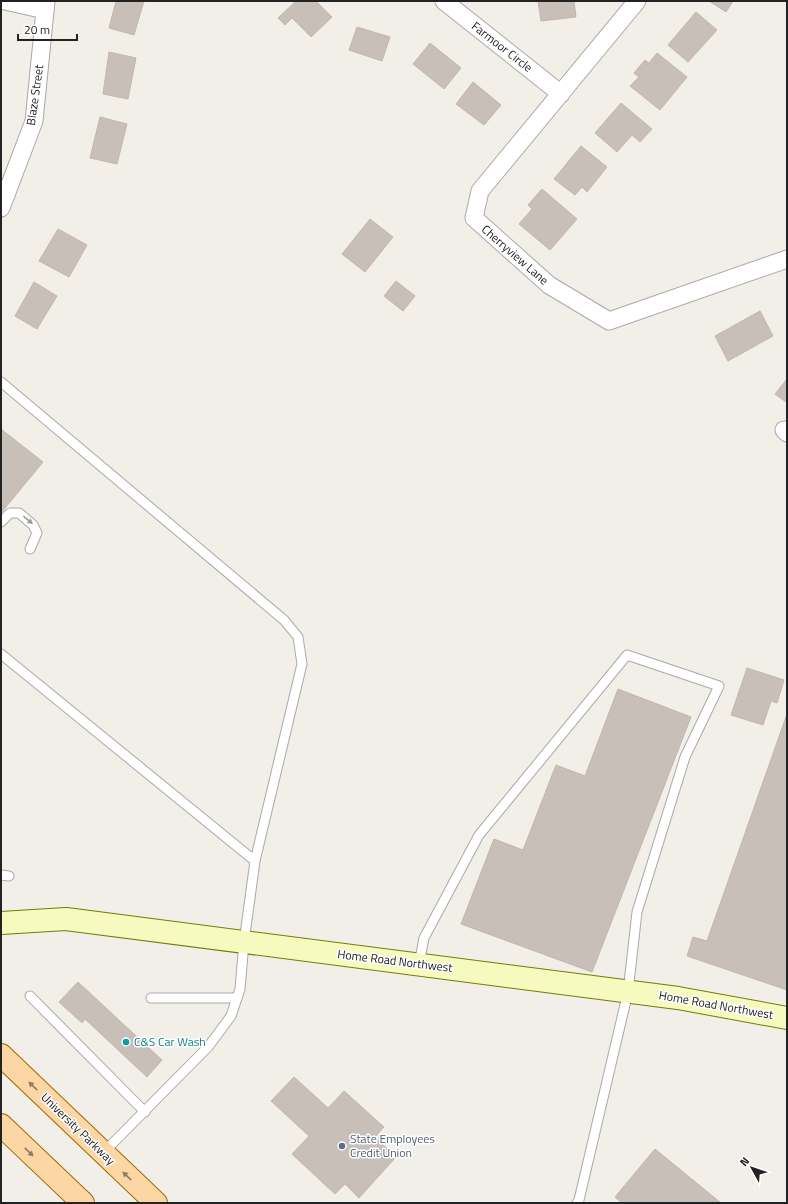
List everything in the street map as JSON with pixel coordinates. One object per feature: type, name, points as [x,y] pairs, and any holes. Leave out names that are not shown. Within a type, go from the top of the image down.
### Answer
[{"type":"main road","name":"University Parkway","points":[[1,1055],[156,1203]]},
{"type":"main road","points":[[1,1125],[83,1203]]},
{"type":"street","points":[[5,1],[45,6]]},
{"type":"street","name":"Farmoor Circle","points":[[444,1],[561,94]]},
{"type":"street","name":"Cherryview Lane","points":[[637,1],[480,191],[474,218],[549,285],[610,321],[787,259]]},
{"type":"street","name":"Blaze Street","points":[[1,208],[34,121],[45,6]]},
{"type":"street","name":"Home Road Northwest","points":[[1,923],[66,919],[678,998],[787,1018]]},
{"type":"lane","points":[[1,382],[284,620],[298,637],[302,664],[255,861],[244,942],[240,989],[231,1016],[208,1047],[103,1153]]},
{"type":"lane","points":[[1,522],[10,513],[19,512],[33,525],[37,533],[30,549]]},
{"type":"lane","points":[[1,654],[255,861]]},
{"type":"lane","points":[[419,964],[424,938],[479,835],[627,655],[719,686],[686,757],[658,841],[637,912],[628,992],[579,1200],[577,1203]]},
{"type":"lane","points":[[30,996],[145,1112]]},
{"type":"lane","points":[[151,998],[237,998]]},
{"type":"building","points":[[116,1],[144,1],[134,35],[109,28]]},
{"type":"building","points":[[296,1],[316,1],[332,17],[311,37],[292,18],[285,25],[278,18]]},
{"type":"building","points":[[538,1],[574,1],[576,17],[541,21]]},
{"type":"building","points":[[709,1],[733,1],[726,12]]},
{"type":"building","points":[[696,12],[717,30],[688,62],[668,45]]},
{"type":"building","points":[[357,27],[390,37],[382,61],[349,50]]},
{"type":"building","points":[[430,43],[461,68],[444,89],[413,64]]},
{"type":"building","points":[[109,52],[136,58],[128,99],[103,94]]},
{"type":"building","points":[[657,53],[687,77],[660,110],[630,86],[639,77],[634,73],[645,60],[649,63]]},
{"type":"building","points":[[473,82],[501,105],[484,125],[456,104]]},
{"type":"building","points":[[621,103],[652,129],[640,142],[632,135],[617,152],[595,133]]},
{"type":"building","points":[[100,117],[127,124],[117,164],[90,158]]},
{"type":"building","points":[[581,146],[607,167],[587,192],[582,187],[575,195],[554,179]]},
{"type":"building","points":[[542,189],[577,219],[550,250],[519,224],[532,209],[528,205]]},
{"type":"building","points":[[370,219],[393,237],[365,272],[342,254]]},
{"type":"building","points":[[58,229],[87,245],[69,277],[39,261]]},
{"type":"building","points":[[396,281],[415,296],[403,311],[384,296]]},
{"type":"building","points":[[34,282],[57,296],[37,329],[15,316]]},
{"type":"building","points":[[760,311],[773,336],[728,361],[715,336]]},
{"type":"building","points":[[787,379],[787,401],[786,402],[775,394]]},
{"type":"building","points":[[1,429],[43,462],[1,513]]},
{"type":"building","points":[[747,668],[784,680],[777,703],[771,701],[763,725],[731,715]]},
{"type":"building","points":[[618,689],[691,717],[592,972],[461,924],[494,839],[523,850],[556,765],[585,776]]},
{"type":"building","points":[[787,714],[787,990],[687,956],[693,937],[707,941]]},
{"type":"building","name":"C&S Car Wash","points":[[78,982],[162,1060],[147,1077],[85,1019],[82,1023],[59,1002]]},
{"type":"building","name":"State Employees Credit Union","points":[[294,1077],[328,1108],[344,1091],[384,1127],[375,1137],[396,1157],[359,1198],[345,1184],[335,1194],[292,1154],[309,1136],[271,1101]]},
{"type":"building","points":[[655,1149],[721,1203],[622,1203],[615,1197]]},
{"type":"place","name":"C&S Car Wash","points":[[126,1042]]},
{"type":"place","name":"State Employees Credit Union","points":[[342,1146]]}]
